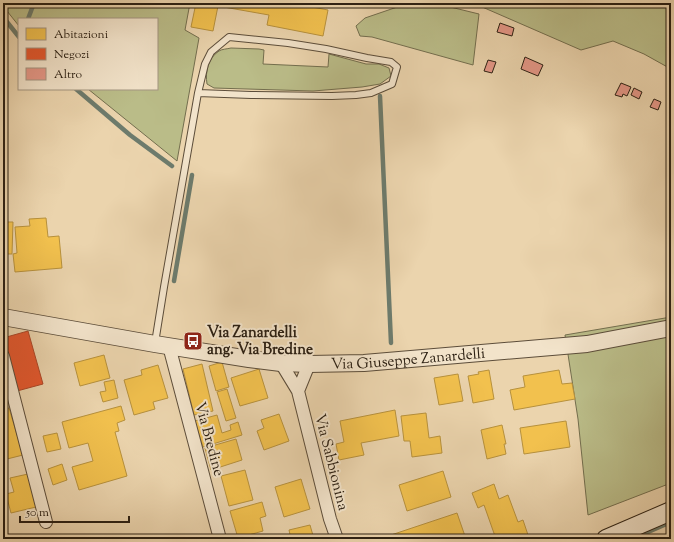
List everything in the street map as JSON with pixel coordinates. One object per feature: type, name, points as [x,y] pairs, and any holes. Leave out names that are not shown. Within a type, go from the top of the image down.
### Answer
[{"type":"main road","points":[[606,539],[671,511]]},
{"type":"street","name":"Via Giuseppe Zanardelli","points":[[3,317],[84,328],[162,345],[225,353],[249,359],[281,363],[309,364],[364,362],[587,344],[671,328]]},
{"type":"street","name":"Via Bredine","points":[[162,345],[220,539]]},
{"type":"street","points":[[3,356],[46,522]]},
{"type":"street","name":"Via Sabbionina","points":[[281,363],[298,391],[330,519],[338,539]]},
{"type":"street","points":[[298,391],[309,364]]},
{"type":"lane","points":[[162,345],[164,286],[198,93],[205,64],[211,52],[229,37],[288,43],[326,49],[391,62],[397,67],[392,84],[371,93],[356,95],[251,95],[198,93]]},
{"type":"green space","points":[[3,3],[190,3],[185,30],[199,38],[177,161],[89,90],[158,90],[158,18],[18,18],[18,25],[3,6]]},
{"type":"green space","points":[[409,3],[438,4],[479,14],[473,65],[372,37],[360,36],[356,26],[365,18]]},
{"type":"green space","points":[[473,3],[671,3],[671,69],[644,54],[613,41],[581,50]]},
{"type":"green space","points":[[231,48],[264,50],[263,64],[328,67],[329,54],[366,64],[379,64],[389,68],[391,76],[380,84],[313,91],[214,88],[207,84],[206,75],[210,61],[219,51]]},
{"type":"green space","points":[[671,317],[671,483],[588,515],[578,419],[565,335]]},
{"type":"building: Abitazioni","points":[[196,3],[291,3],[328,10],[323,36],[267,25],[269,15],[218,6],[213,31],[191,27]]},
{"type":"building: Abitazioni","points":[[46,218],[48,237],[59,236],[62,268],[15,272],[13,254],[17,253],[15,227],[30,226],[29,219]]},
{"type":"building: Abitazioni","points":[[3,222],[13,222],[12,254],[3,254]]},
{"type":"building: Abitazioni","points":[[104,355],[110,378],[80,386],[74,363]]},
{"type":"building: Abitazioni","points":[[222,362],[229,387],[216,391],[209,366]]},
{"type":"building: Abitazioni","points":[[202,364],[213,411],[194,415],[183,369]]},
{"type":"building: Abitazioni","points":[[158,365],[168,398],[153,402],[155,409],[134,415],[124,380],[142,375],[141,370]]},
{"type":"building: Abitazioni","points":[[259,369],[268,398],[240,406],[231,378]]},
{"type":"building: Abitazioni","points":[[489,370],[494,399],[473,403],[468,376]]},
{"type":"building: Abitazioni","points":[[559,370],[562,384],[572,383],[575,399],[514,410],[510,390],[525,387],[523,376]]},
{"type":"building: Abitazioni","points":[[458,374],[463,401],[439,405],[434,378]]},
{"type":"building: Abitazioni","points":[[114,380],[118,398],[103,402],[100,392],[106,391],[104,382]]},
{"type":"building: Abitazioni","points":[[227,389],[236,418],[226,421],[217,392]]},
{"type":"building: Abitazioni","points":[[121,406],[125,420],[117,423],[119,431],[115,432],[127,476],[79,490],[72,467],[93,461],[88,443],[69,448],[62,422]]},
{"type":"building: Abitazioni","points":[[9,408],[23,455],[3,460],[3,409]]},
{"type":"building: Abitazioni","points":[[395,410],[399,436],[361,443],[364,455],[339,460],[336,444],[344,442],[340,421]]},
{"type":"building: Abitazioni","points":[[426,413],[429,438],[440,436],[442,453],[412,457],[410,441],[404,441],[401,416]]},
{"type":"building: Abitazioni","points":[[279,414],[289,441],[264,450],[257,431],[264,428],[261,420]]},
{"type":"building: Abitazioni","points":[[217,415],[222,433],[231,430],[230,425],[238,422],[242,435],[203,447],[195,421]]},
{"type":"building: Abitazioni","points":[[566,421],[570,447],[524,454],[520,428]]},
{"type":"building: Abitazioni","points":[[502,425],[506,444],[504,444],[506,454],[487,459],[481,430]]},
{"type":"building: Abitazioni","points":[[57,433],[61,449],[47,452],[43,436]]},
{"type":"building: Abitazioni","points":[[236,439],[242,460],[211,470],[205,448]]},
{"type":"building: Abitazioni","points":[[62,464],[67,480],[53,485],[48,469]]},
{"type":"building: Abitazioni","points":[[245,470],[253,500],[229,506],[221,476]]},
{"type":"building: Abitazioni","points":[[443,471],[451,497],[407,511],[399,485]]},
{"type":"building: Abitazioni","points":[[28,474],[36,507],[11,513],[6,494],[14,492],[10,478]]},
{"type":"building: Abitazioni","points":[[301,479],[310,509],[284,517],[275,487]]},
{"type":"building: Abitazioni","points":[[494,484],[499,499],[508,495],[518,522],[523,520],[528,535],[516,539],[496,539],[484,505],[478,508],[472,493]]},
{"type":"building: Abitazioni","points":[[262,502],[266,516],[260,518],[263,531],[238,538],[230,511]]},
{"type":"building: Abitazioni","points":[[457,513],[466,539],[379,539]]},
{"type":"building: Abitazioni","points":[[310,525],[314,539],[291,539],[289,530]]},
{"type":"building: Abitazioni","points":[[25,536],[26,539],[18,539],[18,538]]},
{"type":"building: Negozi","points":[[28,331],[43,384],[17,391],[3,338]]},
{"type":"building: Altro","points":[[500,23],[514,28],[512,36],[497,32]]},
{"type":"building: Altro","points":[[525,57],[543,65],[538,76],[521,69]]},
{"type":"building: Altro","points":[[488,60],[496,62],[492,73],[484,71]]},
{"type":"building: Altro","points":[[621,83],[631,87],[627,96],[623,94],[622,97],[615,95]]},
{"type":"building: Altro","points":[[634,88],[642,92],[639,99],[631,95]]},
{"type":"building: Altro","points":[[654,99],[661,102],[658,110],[650,107]]},
{"type":"waterway","points":[[28,18],[34,3]]},
{"type":"waterway","points":[[3,17],[18,36]]},
{"type":"waterway","points":[[77,90],[130,135],[172,166]]},
{"type":"waterway","points":[[380,96],[391,343]]},
{"type":"waterway","points":[[174,281],[192,175]]},
{"type":"waterway","points":[[632,539],[671,522]]},
{"type":"place","name":"Via Zanardelli ang. Via Bredine","points":[[193,341]]}]
